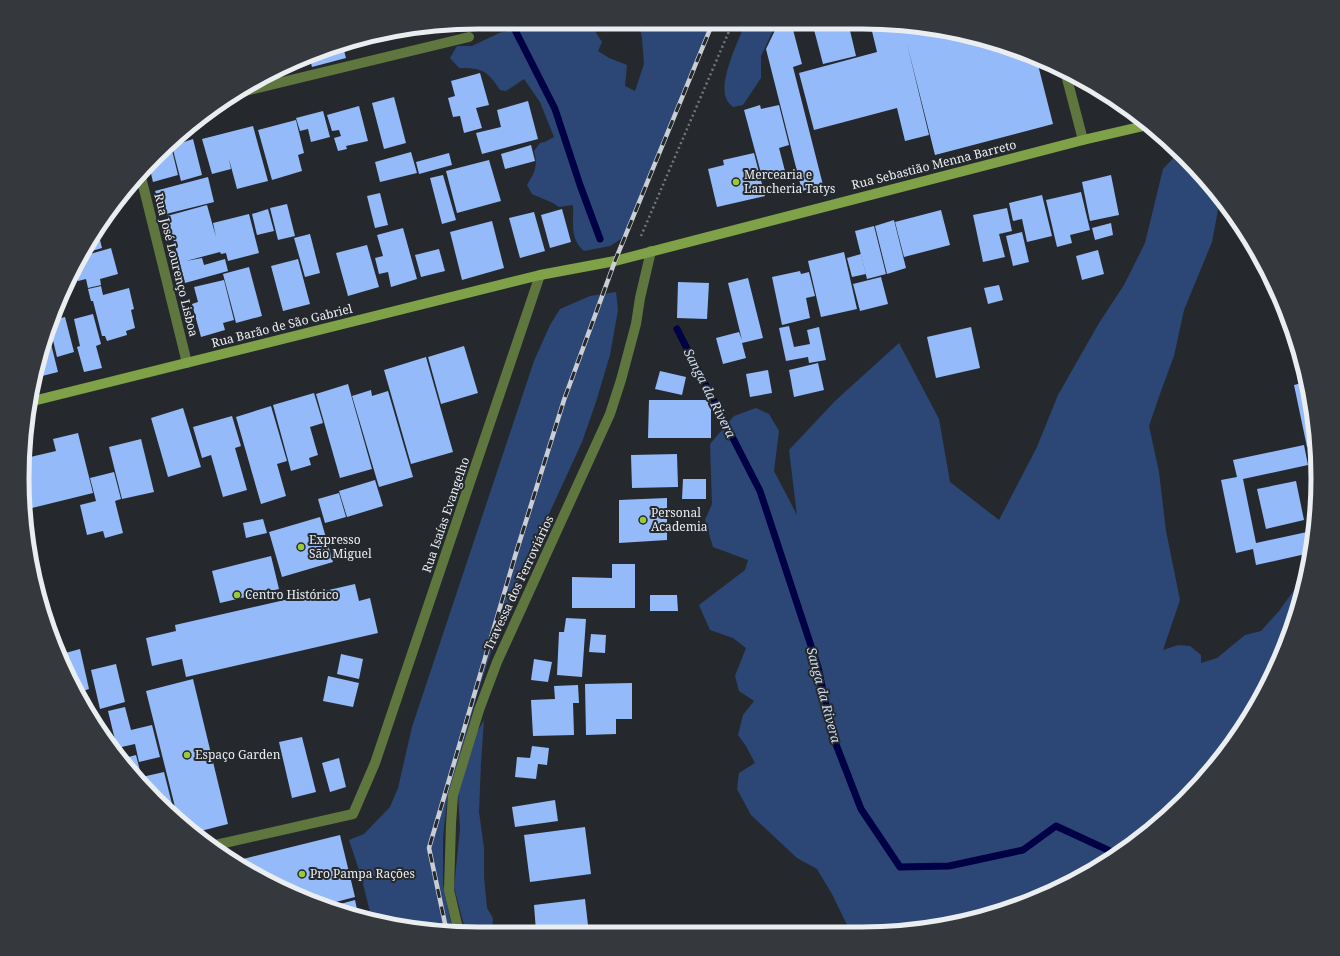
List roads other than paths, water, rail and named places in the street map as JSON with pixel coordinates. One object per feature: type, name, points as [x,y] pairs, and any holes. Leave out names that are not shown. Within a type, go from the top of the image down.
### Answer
[{"type":"main road","name":"Rua Sebastião Menna Barreto","points":[[540,275],[615,261],[1141,127]]},
{"type":"main road","name":"Rua Barão de São Gabriel","points":[[36,400],[540,275]]},
{"type":"street","points":[[253,89],[469,37]]},
{"type":"street","points":[[1067,78],[1084,140]]},
{"type":"street","name":"Rua José Lourenço Lisboa","points":[[142,180],[188,363]]},
{"type":"street","name":"Travessa dos Ferroviários","points":[[457,926],[449,890],[453,795],[479,710],[497,662],[610,414],[636,324],[640,298],[651,251]]},
{"type":"street","name":"Rua Isaías Evangelho","points":[[219,844],[353,814],[375,763],[540,275]]},
{"type":"waterway","name":"Sanga da Rivera","points":[[514,29],[555,109],[580,185],[600,239]]},
{"type":"waterway","name":"Sanga da Rivera","points":[[677,329],[760,491],[818,667],[832,734],[861,809],[900,867],[949,866],[1023,850],[1056,826],[1110,852]]},
{"type":"railway","points":[[445,926],[429,848],[516,553],[564,400],[615,261],[710,29]]},
{"type":"place","name":"Mercearia e Lancheria Tatys","points":[[736,182]]},
{"type":"place","name":"Personal Academia","points":[[643,520]]},
{"type":"place","name":"Expresso São Miguel","points":[[301,547]]},
{"type":"place","name":"Centro Histórico","points":[[237,595]]},
{"type":"place","name":"Espaço Garden","points":[[187,755]]},
{"type":"place","name":"Pro Pampa Rações","points":[[302,874]]}]
